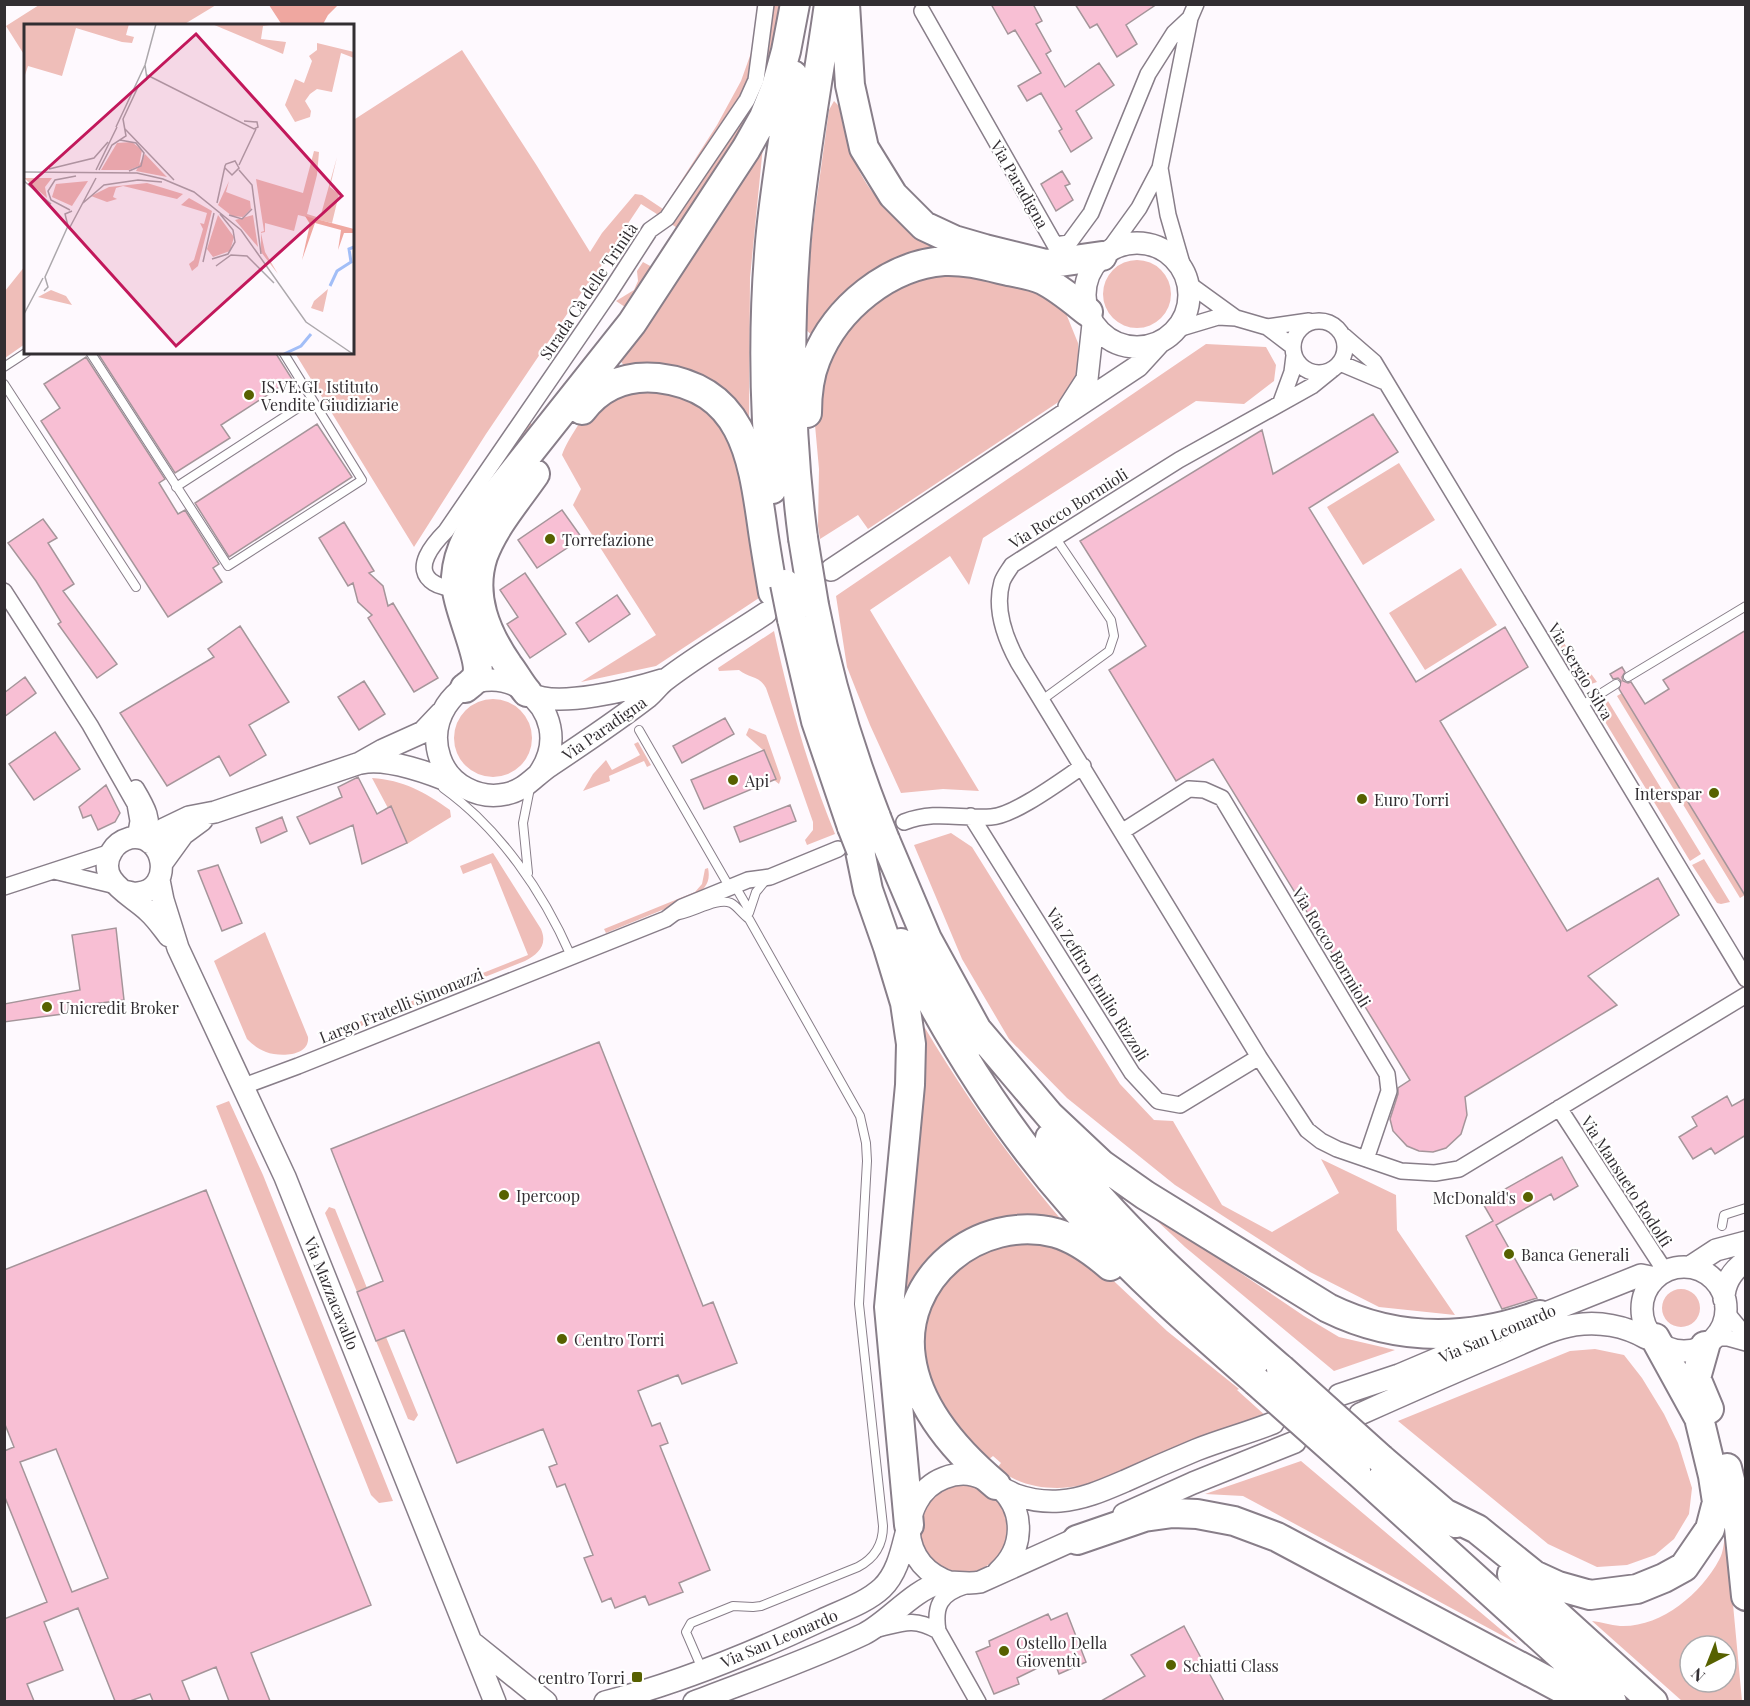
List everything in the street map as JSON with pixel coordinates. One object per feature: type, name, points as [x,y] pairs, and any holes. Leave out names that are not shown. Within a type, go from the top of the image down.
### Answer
[{"type":"highway","points":[[527,692],[489,636],[456,579],[460,554],[473,526],[490,502],[644,307],[752,140],[770,104],[779,78],[795,4]]},
{"type":"highway","points":[[804,4],[773,214],[766,314],[768,446],[785,606],[828,667],[843,722],[866,837],[891,920],[931,1003],[962,1056],[1003,1118],[1087,1221],[1155,1290],[1259,1372],[1369,1465],[1612,1701]]},
{"type":"highway","points":[[803,538],[792,427],[792,314],[800,200],[829,4]]},
{"type":"highway","points":[[845,4],[850,85],[864,148],[893,195],[916,218],[924,225],[954,240],[1047,264],[1105,254]]},
{"type":"highway","points":[[785,606],[803,538],[807,400],[812,371],[818,353],[830,333],[846,312],[865,294],[887,280],[918,266],[965,261],[1040,279],[1090,318]]},
{"type":"highway","points":[[465,688],[475,679],[478,669],[468,598],[487,548],[504,517],[548,455],[595,395],[617,382],[640,377],[676,381],[703,392],[727,411],[739,428],[747,447],[785,606],[824,748],[866,837],[927,939],[972,1024],[1025,1105],[1094,1191],[1164,1264],[1259,1372]]},
{"type":"highway","points":[[866,837],[870,897],[905,1003],[911,1044],[910,1085],[889,1307],[909,1525]]},
{"type":"highway","points":[[972,1024],[1050,1116],[1101,1164],[1145,1195],[1328,1308],[1375,1328],[1424,1334],[1471,1332],[1522,1322],[1540,1315]]},
{"type":"highway","points":[[996,1485],[958,1447],[933,1416],[919,1387],[911,1356],[912,1320],[924,1286],[946,1261],[975,1242],[1005,1232],[1025,1230],[1052,1232],[1075,1240],[1104,1260],[1201,1349],[1259,1372]]},
{"type":"highway","points":[[1369,1465],[1442,1512],[1477,1529],[1534,1575],[1558,1586],[1590,1595],[1637,1589],[1664,1578],[1684,1567],[1710,1529],[1717,1502],[1699,1419],[1651,1333]]},
{"type":"highway","points":[[1711,1342],[1696,1378],[1721,1443],[1737,1508],[1746,1596]]},
{"type":"highway","points":[[1442,1512],[1653,1701]]},
{"type":"highway","points":[[1077,1540],[1144,1517],[1163,1513],[1197,1514],[1245,1524],[1277,1537],[1587,1701]]},
{"type":"street","name":"Strada Cà delle Trinità","points":[[468,598],[433,583],[426,575],[424,569],[431,547],[448,528],[650,230],[667,218],[747,100],[756,80],[766,4]]},
{"type":"street","name":"Via Paradigna","points":[[922,11],[1055,245],[1069,243],[1091,213],[1148,74],[1174,33],[1193,11]]},
{"type":"street","name":"Via Paradigna","points":[[1062,417],[1087,379],[1090,318],[1085,292],[1090,272],[1139,208],[1160,168],[1193,11]]},
{"type":"street","name":"Via Paradigna","points":[[831,570],[1138,366],[1159,344],[1178,329],[1186,315],[1190,300],[1187,279],[1168,215],[1160,168]]},
{"type":"street","points":[[1105,254],[1125,244],[1143,243],[1161,248],[1175,259],[1187,279],[1236,318]]},
{"type":"street","points":[[1178,329],[1218,316],[1236,318],[1267,327],[1322,320],[1339,328],[1344,336],[1344,355],[1336,366],[1324,373],[1306,370],[1299,364],[1293,351],[1267,327]]},
{"type":"street","points":[[1090,318],[1106,337],[1122,346],[1141,348],[1159,344]]},
{"type":"street","points":[[1281,402],[1292,372],[1293,351],[1298,330],[1312,321]]},
{"type":"street","name":"Via Sergio Silva","points":[[1344,336],[1374,362],[1746,979]]},
{"type":"street","points":[[1336,366],[1385,382]]},
{"type":"street","name":"Via Rocco Bormioli","points":[[1336,366],[1312,386],[1281,402],[1260,417],[1179,460],[1055,537],[1012,565],[1002,581],[1000,603],[1002,626],[1011,650],[1259,1058],[1307,1130],[1321,1141],[1401,1171],[1435,1173],[1459,1168],[1746,995]]},
{"type":"street","points":[[448,528],[447,541],[460,554]]},
{"type":"street","points":[[4,591],[90,725],[135,804],[142,840],[158,850],[161,871]]},
{"type":"street","name":"Via Paradigna","points":[[360,763],[372,762],[411,768],[486,795],[505,794],[523,788],[647,697],[669,678],[785,606]]},
{"type":"street","name":"Via Paradigna","points":[[148,809],[171,819],[215,812],[360,763],[423,732],[432,725],[450,700],[473,684],[492,681],[510,683],[545,699],[572,699],[623,690],[669,678]]},
{"type":"street","name":"Via Paradigna","points":[[527,692],[545,713],[551,731],[547,759],[538,775]]},
{"type":"street","name":"Via Paradigna","points":[[445,708],[437,725],[438,754],[446,771],[468,790]]},
{"type":"street","points":[[90,725],[136,788],[148,809],[153,826],[142,840]]},
{"type":"street","name":"Largo Fratelli Simonazzi","points":[[243,1086],[666,919],[682,907],[751,879],[770,877],[866,837],[935,814],[993,818],[1015,809],[1083,766]]},
{"type":"street","name":"Via Rocco Bormioli","points":[[1123,831],[1189,789],[1204,790],[1222,798],[1387,1074],[1389,1091],[1366,1159]]},
{"type":"street","name":"Via Paradigna","points":[[51,870],[138,893],[149,890],[183,834],[215,812]]},
{"type":"street","name":"Via Zeffiro Emilio Rizzoli","points":[[971,816],[1132,1074],[1158,1101],[1179,1105],[1259,1058]]},
{"type":"street","name":"Via Paradigna","points":[[4,887],[111,852],[124,840],[142,840],[189,817]]},
{"type":"street","points":[[111,852],[107,864],[110,876],[120,888]]},
{"type":"street","name":"Via Mazzacavallo","points":[[161,871],[163,900],[178,948],[289,1184],[495,1701]]},
{"type":"street","name":"Via Mazzacavallo","points":[[120,888],[147,910],[178,948]]},
{"type":"street","name":"Via Mansueto Rodolfi","points":[[1559,1108],[1634,1225],[1661,1274]]},
{"type":"street","points":[[1690,1267],[1716,1250],[1746,1242]]},
{"type":"street","points":[[1711,1342],[1724,1326],[1725,1288],[1730,1278],[1746,1261]]},
{"type":"street","points":[[1746,1336],[1725,1306],[1721,1287],[1701,1269],[1678,1267],[1661,1274],[1648,1287],[1643,1305],[1651,1333],[1670,1349],[1694,1351],[1711,1342],[1728,1338],[1746,1343]]},
{"type":"street","name":"Via San Leonardo","points":[[1339,1395],[1399,1375],[1641,1275],[1661,1274]]},
{"type":"street","name":"Via San Leonardo","points":[[1360,1414],[1560,1329],[1577,1325],[1602,1324],[1625,1329],[1646,1338],[1651,1333]]},
{"type":"street","name":"Via San Leonardo","points":[[996,1485],[1016,1495],[1035,1500],[1056,1501],[1079,1498],[1205,1447],[1273,1423]]},
{"type":"street","name":"Via San Leonardo","points":[[694,1701],[790,1665],[866,1633],[931,1586],[941,1582],[971,1581],[1077,1540],[1108,1521],[1193,1483],[1295,1443]]},
{"type":"street","name":"Via San Leonardo","points":[[605,1701],[702,1670],[793,1634],[878,1592],[897,1567],[914,1506],[919,1497],[933,1483],[943,1478],[965,1474],[987,1479],[1005,1492],[1016,1511],[1019,1533],[1017,1544],[1007,1564],[971,1581]]},
{"type":"street","points":[[909,1525],[911,1544],[920,1562],[934,1575],[971,1581]]},
{"type":"street","points":[[971,1581],[948,1593],[939,1603],[936,1618],[938,1631],[978,1701]]},
{"type":"street","points":[[866,1633],[912,1621],[926,1624],[938,1631]]},
{"type":"street","name":"Via Mazzacavallo","points":[[474,1644],[547,1700]]},
{"type":"street","points":[[520,1701],[547,1700]]},
{"type":"lane","points":[[4,367],[24,354]]},
{"type":"lane","points":[[91,354],[228,566],[362,480],[285,354]]},
{"type":"lane","points":[[4,384],[136,587]]},
{"type":"lane","points":[[176,487],[312,399]]},
{"type":"lane","points":[[1042,700],[1109,651],[1114,636],[1111,620],[1055,537]]},
{"type":"lane","points":[[1628,677],[1746,606]]},
{"type":"lane","points":[[1581,706],[1616,684]]},
{"type":"lane","points":[[639,730],[732,887],[849,1094],[862,1124],[867,1161],[859,1304],[883,1534],[881,1543],[874,1554],[858,1567],[761,1606],[753,1608],[733,1606],[691,1623],[686,1632],[702,1670]]},
{"type":"lane","points":[[411,768],[442,787],[474,813],[529,877],[571,956]]},
{"type":"lane","points":[[529,877],[522,835],[523,823],[528,792],[538,775]]},
{"type":"lane","points":[[749,917],[756,892],[770,877]]},
{"type":"lane","points":[[666,919],[725,902],[733,904],[749,917]]},
{"type":"lane","points":[[1722,1226],[1724,1215],[1746,1208]]},
{"type":"shaded area","points":[[39,4],[216,5],[185,24],[24,24],[24,54],[6,26]]},
{"type":"shaded area","points":[[269,5],[338,5],[323,24],[281,24]]},
{"type":"shaded area","points":[[759,5],[751,85],[660,216],[641,204],[615,243],[622,248],[616,257],[605,261],[601,266],[597,279],[601,289],[588,283],[486,434],[414,547],[296,354],[354,354],[354,118],[355,119],[462,50],[590,252],[602,233],[635,194],[642,195],[663,209],[717,125],[741,81],[751,53]]},
{"type":"shaded area","points":[[771,5],[787,5],[780,49],[769,85],[748,132],[632,314],[585,376],[513,460],[508,456],[530,423],[535,426],[564,383],[570,387],[625,307],[616,301],[634,290],[638,281],[637,271],[643,262],[652,267],[677,228],[670,223],[752,102],[760,81]]},
{"type":"shaded area","points":[[834,101],[839,106],[854,160],[875,195],[898,217],[942,246],[813,336],[806,330],[808,275],[829,110]]},
{"type":"shaded area","points":[[763,146],[750,278],[749,423],[625,367],[619,359]]},
{"type":"shaded area","points":[[1137,260],[1150,262],[1161,270],[1169,281],[1171,294],[1169,307],[1161,318],[1150,326],[1137,328],[1124,326],[1113,318],[1105,307],[1103,294],[1105,281],[1113,270],[1124,262]]},
{"type":"shaded area","points":[[24,267],[24,345],[5,358],[5,291]]},
{"type":"shaded area","points":[[942,269],[1026,284],[1065,311],[1078,343],[1077,376],[1065,397],[1060,401],[868,529],[858,515],[820,539],[818,526],[819,469],[814,414],[822,367],[870,300]]},
{"type":"shaded area","points":[[1206,344],[1266,347],[1276,365],[1274,381],[1244,404],[1196,401],[983,538],[969,585],[950,556],[870,610],[979,791],[943,789],[901,793],[847,667],[836,596]]},
{"type":"shaded area","points":[[673,388],[732,430],[762,596],[656,666],[581,682],[656,635],[573,505],[581,489],[562,455],[581,422],[594,405],[607,395]]},
{"type":"shaded area","points":[[1399,463],[1435,520],[1363,565],[1327,507]]},
{"type":"shaded area","points":[[1461,568],[1497,625],[1425,670],[1389,613]]},
{"type":"shaded area","points":[[774,631],[800,734],[835,834],[807,845],[805,840],[813,830],[813,822],[766,688],[757,679],[739,670],[719,671],[718,668]]},
{"type":"shaded area","points":[[1563,641],[1575,662],[1592,675],[1597,682],[1588,685],[1580,680],[1558,644]]},
{"type":"shaded area","points":[[1622,693],[1745,895],[1740,898],[1617,696]]},
{"type":"shaded area","points":[[493,699],[508,702],[525,716],[532,738],[529,753],[515,770],[493,777],[478,774],[461,760],[454,738],[457,723],[471,706]]},
{"type":"shaded area","points":[[1608,701],[1701,854],[1690,861],[1604,720],[1602,709]]},
{"type":"shaded area","points":[[749,728],[766,735],[781,778],[779,784],[774,780],[764,751],[746,735]]},
{"type":"shaded area","points":[[638,742],[651,765],[647,767],[644,761],[609,776],[610,781],[583,791],[593,774],[606,760],[612,770],[640,755],[634,744]]},
{"type":"shaded area","points":[[372,778],[394,781],[423,792],[450,810],[451,817],[407,844]]},
{"type":"shaded area","points":[[951,833],[972,847],[1120,1084],[1154,1120],[1173,1121],[1222,1205],[1272,1232],[1339,1193],[1321,1159],[1396,1195],[1397,1230],[1455,1315],[1379,1307],[1310,1272],[1175,1185],[1067,1098],[1009,1039],[962,959],[914,845]]},
{"type":"shaded area","points":[[493,853],[541,929],[543,940],[538,952],[525,961],[344,1033],[335,1034],[334,1032],[528,955],[491,863],[463,874],[460,866]]},
{"type":"shaded area","points":[[1704,859],[1730,902],[1717,903],[1692,865]]},
{"type":"shaded area","points":[[708,868],[709,877],[706,885],[694,897],[606,933],[604,929],[695,892],[702,884],[705,869]]},
{"type":"shaded area","points":[[265,932],[308,1037],[304,1048],[293,1054],[278,1055],[266,1052],[247,1039],[214,961]]},
{"type":"shaded area","points":[[921,1025],[990,1128],[1064,1223],[1000,1225],[896,1325]]},
{"type":"shaded area","points":[[229,1101],[263,1175],[393,1501],[379,1503],[371,1495],[216,1106]]},
{"type":"shaded area","points":[[1140,1205],[1304,1316],[1339,1337],[1395,1350],[1334,1371],[1185,1247]]},
{"type":"shaded area","points":[[329,1207],[335,1209],[367,1288],[357,1292],[325,1213]]},
{"type":"shaded area","points":[[1048,1241],[1101,1269],[1167,1331],[1239,1389],[1237,1390],[1267,1417],[1104,1479],[1069,1487],[1041,1487],[1025,1483],[997,1468],[1001,1463],[993,1456],[988,1460],[972,1450],[925,1380],[923,1317],[948,1274],[997,1245]]},
{"type":"shaded area","points":[[1681,1289],[1688,1290],[1694,1295],[1699,1301],[1699,1315],[1694,1321],[1688,1326],[1681,1327],[1674,1326],[1668,1321],[1663,1315],[1662,1308],[1663,1301],[1668,1295],[1674,1290]]},
{"type":"shaded area","points":[[386,1337],[418,1415],[414,1421],[408,1419],[376,1341]]},
{"type":"shaded area","points":[[1595,1349],[1624,1355],[1642,1378],[1664,1414],[1678,1443],[1692,1488],[1689,1514],[1674,1539],[1655,1555],[1627,1565],[1597,1567],[1548,1544],[1398,1421],[1570,1351]]},
{"type":"shaded area","points":[[1301,1461],[1518,1644],[1243,1496],[1205,1494]]},
{"type":"shaded area","points":[[963,1485],[980,1489],[994,1498],[1003,1512],[1007,1529],[1003,1546],[994,1560],[980,1569],[963,1573],[946,1569],[932,1560],[923,1546],[919,1529],[923,1512],[932,1498],[946,1489]]},
{"type":"shaded area","points":[[1726,1529],[1736,1634],[1678,1634],[1678,1694],[1738,1694],[1738,1658],[1742,1701],[1682,1701],[1592,1621],[1620,1626],[1635,1625],[1664,1615],[1702,1585],[1721,1557]]},
{"type":"building","points":[[991,4],[1033,4],[1042,21],[1036,24],[1051,51],[1046,54],[1065,87],[1099,63],[1114,85],[1076,111],[1092,138],[1071,152],[1059,131],[1062,129],[1041,93],[1027,101],[1018,86],[1041,73],[1015,30],[1008,34]]},
{"type":"building","points":[[1075,4],[1157,4],[1126,25],[1137,44],[1117,57],[1097,24],[1090,28]]},
{"type":"building","points":[[1062,171],[1070,184],[1065,186],[1073,200],[1056,211],[1041,184]]},
{"type":"building","points":[[98,354],[276,354],[292,379],[221,425],[230,438],[175,473]]},
{"type":"building","points":[[86,357],[165,479],[159,483],[178,514],[185,510],[219,564],[213,568],[222,582],[168,617],[41,421],[60,408],[44,384]]},
{"type":"building","name":"Euro Torri","points":[[1373,414],[1398,452],[1309,508],[1416,682],[1505,627],[1528,667],[1440,721],[1567,931],[1658,878],[1679,915],[1588,976],[1617,1005],[1465,1097],[1467,1115],[1461,1134],[1446,1148],[1433,1152],[1419,1151],[1407,1146],[1393,1131],[1390,1119],[1398,1088],[1410,1080],[1213,759],[1176,781],[1109,670],[1146,646],[1080,541],[1262,430],[1273,474]]},
{"type":"building","points":[[317,424],[352,477],[229,557],[195,503]]},
{"type":"building","name":"Torrefazione","points":[[562,510],[582,538],[537,568],[518,540]]},
{"type":"building","points":[[43,519],[57,538],[48,543],[74,584],[63,591],[117,664],[97,678],[58,624],[61,622],[36,581],[8,543]]},
{"type":"building","points":[[344,522],[374,571],[369,573],[383,586],[388,606],[393,603],[438,678],[414,692],[368,618],[372,615],[358,602],[353,583],[348,586],[319,538]]},
{"type":"building","points":[[525,573],[566,634],[530,658],[507,624],[518,617],[500,590]]},
{"type":"building","points":[[617,595],[630,614],[589,642],[576,623]]},
{"type":"building","points":[[240,626],[289,702],[249,725],[266,755],[230,776],[219,756],[167,786],[120,713],[214,657],[208,649]]},
{"type":"building","name":"Interspar","points":[[1746,630],[1746,897],[1619,689],[1621,681],[1618,678],[1613,679],[1610,674],[1622,667],[1625,672],[1622,677],[1623,681],[1631,682],[1645,704],[1669,689],[1663,680]]},
{"type":"building","points":[[25,677],[36,693],[4,717],[4,693]]},
{"type":"building","points":[[364,681],[385,714],[359,730],[338,697]]},
{"type":"building","points":[[725,718],[734,734],[682,763],[673,746]]},
{"type":"building","points":[[55,732],[80,769],[34,800],[9,764]]},
{"type":"building","name":"Api","points":[[764,750],[776,779],[704,809],[691,780]]},
{"type":"building","points":[[358,777],[377,814],[391,806],[407,843],[362,864],[353,825],[310,844],[297,817],[342,797],[338,787]]},
{"type":"building","points":[[106,785],[120,813],[115,822],[98,830],[91,815],[83,818],[79,807]]},
{"type":"building","points":[[790,805],[796,821],[740,842],[734,827]]},
{"type":"building","points":[[282,817],[287,831],[261,843],[256,828]]},
{"type":"building","points":[[218,865],[242,923],[222,931],[198,871]]},
{"type":"building","points":[[116,928],[124,1000],[70,1007],[70,1013],[4,1022],[4,1004],[80,990],[72,935]]},
{"type":"building","name":"Centro Torri","points":[[599,1042],[703,1306],[713,1302],[737,1363],[682,1384],[678,1375],[638,1391],[652,1426],[660,1423],[668,1443],[660,1446],[710,1570],[679,1583],[683,1592],[649,1605],[645,1596],[615,1608],[611,1598],[602,1602],[584,1558],[593,1555],[565,1484],[557,1487],[549,1467],[557,1464],[543,1429],[457,1463],[404,1330],[376,1341],[357,1292],[383,1281],[331,1149]]},
{"type":"building","points":[[1727,1096],[1732,1106],[1746,1098],[1746,1135],[1715,1154],[1711,1148],[1693,1159],[1679,1137],[1697,1126],[1692,1117]]},
{"type":"building","points":[[1562,1157],[1578,1186],[1554,1200],[1551,1194],[1496,1225],[1537,1298],[1502,1309],[1466,1236],[1493,1221],[1482,1202]]},
{"type":"building","points":[[206,1190],[371,1605],[251,1653],[270,1701],[229,1701],[216,1667],[182,1681],[190,1701],[153,1701],[150,1694],[130,1701],[115,1701],[78,1608],[44,1622],[63,1670],[27,1684],[34,1701],[4,1701],[4,1619],[47,1602],[4,1495],[4,1451],[14,1447],[4,1422],[4,1270]],"holes":[[[56,1449],[108,1578],[72,1592],[20,1462]]]},
{"type":"building","points":[[1067,1613],[1086,1662],[1059,1674],[1054,1660],[1017,1678],[1019,1684],[994,1694],[976,1652],[990,1646],[989,1641],[1048,1614],[1051,1620]]},
{"type":"building","name":"Schiatti Class","points":[[1184,1626],[1224,1701],[1101,1701],[1145,1676],[1131,1655]]},
{"type":"place","name":"IS.VE.GI. Istituto Vendite Giudiziarie","points":[[249,395]]},
{"type":"place","name":"Torrefazione","points":[[550,539]]},
{"type":"place","name":"Api","points":[[733,780]]},
{"type":"place","name":"Interspar","points":[[1714,793]]},
{"type":"place","name":"Euro Torri","points":[[1362,799]]},
{"type":"place","name":"Unicredit Broker","points":[[47,1007]]},
{"type":"place","name":"Ipercoop","points":[[504,1195]]},
{"type":"place","name":"McDonald's","points":[[1528,1197]]},
{"type":"place","name":"Banca Generali","points":[[1509,1254]]},
{"type":"place","name":"Centro Torri","points":[[562,1339]]},
{"type":"place","name":"Ostello Della Gioventù","points":[[1004,1651]]},
{"type":"place","name":"Schiatti Class","points":[[1171,1665]]},
{"type":"place","name":"centro Torri","points":[[637,1677]]}]
